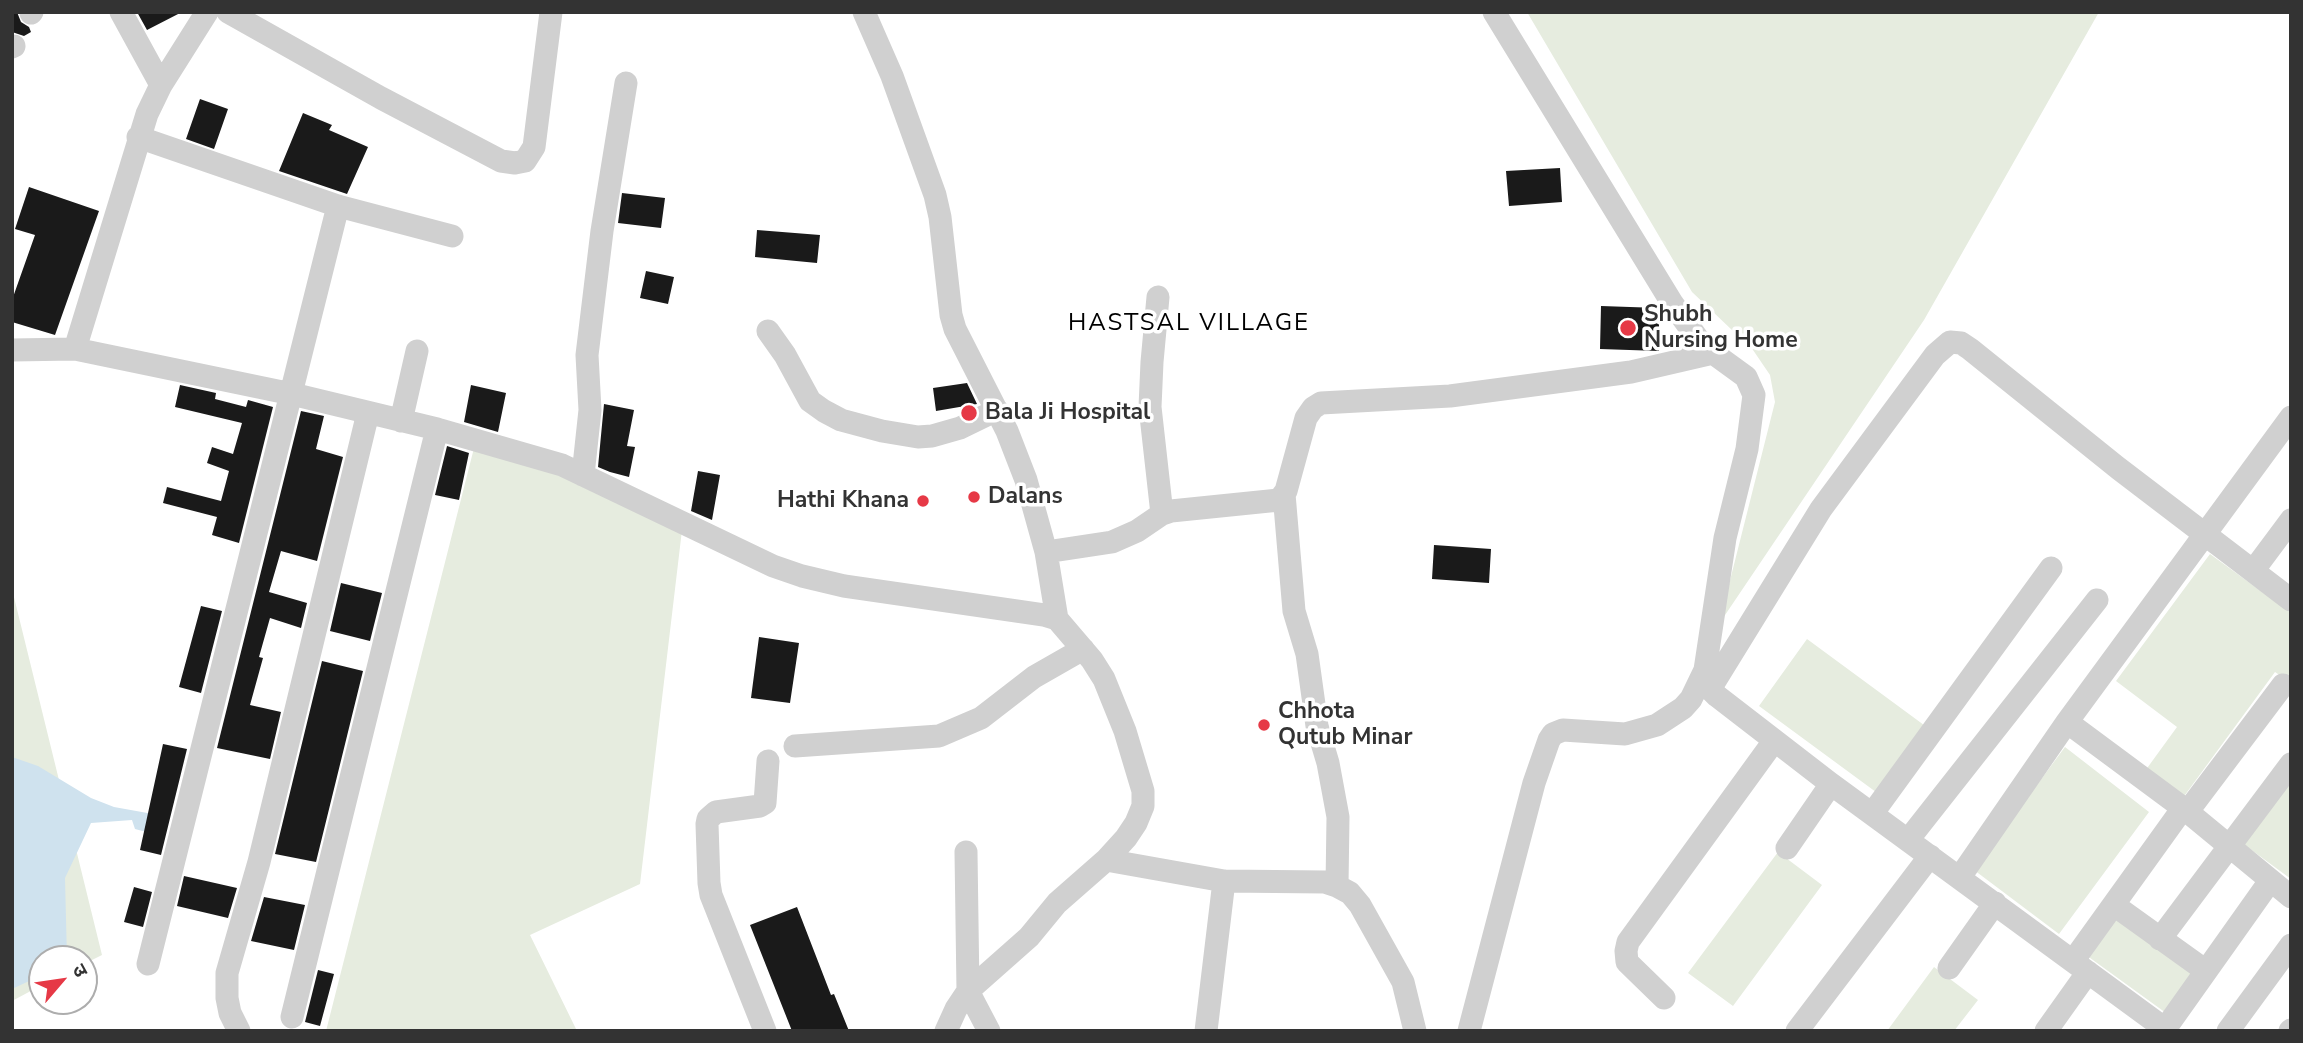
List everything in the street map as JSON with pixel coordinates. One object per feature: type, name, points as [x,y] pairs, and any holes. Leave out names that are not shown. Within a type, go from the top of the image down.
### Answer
[{"type":"street","points":[[121,12],[161,85]]},
{"type":"street","points":[[75,349],[138,138],[161,85],[207,12]]},
{"type":"street","points":[[228,12],[381,98],[501,161],[511,163],[525,161],[534,147],[551,12]]},
{"type":"street","points":[[864,12],[892,76],[935,195],[955,329],[997,410],[1026,480],[1045,552],[1057,619]]},
{"type":"street","points":[[1494,12],[1672,303],[1698,339],[1713,354],[1746,377],[1755,395],[1747,449],[1725,538],[1708,680],[1717,696],[1831,784],[2080,966],[2140,1023],[2166,1030],[2270,881]]},
{"type":"street","points":[[583,475],[590,410],[587,355],[602,231],[626,83]]},
{"type":"street","points":[[138,138],[338,206],[452,236]]},
{"type":"street","points":[[148,964],[338,206]]},
{"type":"street","points":[[1158,297],[1150,407],[1162,514]]},
{"type":"street","points":[[768,331],[785,355],[810,401],[841,420],[918,437],[949,432],[997,410]]},
{"type":"street","points":[[1469,1031],[1534,783],[1553,734],[1563,730],[1625,734],[1657,725],[1682,708],[1708,680],[1821,509],[1935,355],[1950,342],[1961,343],[1970,349],[2291,600]]},
{"type":"street","points":[[12,351],[75,349],[292,394],[437,429],[534,455],[583,475],[773,566],[802,576],[844,586],[1045,615],[1057,619],[1092,660],[1112,698],[1143,791],[1143,806],[1136,823],[1106,860],[1057,903],[1029,937],[968,991],[946,1031]]},
{"type":"street","points":[[401,421],[417,351]]},
{"type":"street","points":[[1336,886],[1338,817],[1328,763],[1317,726],[1307,654],[1294,611],[1284,494],[1306,418],[1313,408],[1321,403],[1422,399],[1492,391],[1631,372],[1713,354]]},
{"type":"street","points":[[239,1031],[230,1013],[227,973],[259,862],[368,413]]},
{"type":"street","points":[[1959,877],[2067,722],[2291,417]]},
{"type":"street","points":[[292,1017],[437,429]]},
{"type":"street","points":[[1045,552],[1112,542],[1136,531],[1162,514],[1183,508],[1275,500],[1284,494]]},
{"type":"street","points":[[2253,571],[2291,520]]},
{"type":"street","points":[[1872,814],[2052,568]]},
{"type":"street","points":[[1908,840],[2097,600]]},
{"type":"street","points":[[795,746],[939,736],[981,718],[1034,677],[1083,649]]},
{"type":"street","points":[[2046,1031],[2114,905],[2283,685]]},
{"type":"street","points":[[2067,722],[2186,810],[2291,897]]},
{"type":"street","points":[[1664,998],[1627,962],[1628,942],[1774,741]]},
{"type":"street","points":[[765,1031],[711,895],[707,829],[708,819],[716,812],[765,803],[768,761]]},
{"type":"street","points":[[2160,939],[2291,764]]},
{"type":"street","points":[[1787,848],[1831,784]]},
{"type":"street","points":[[967,852],[968,991],[989,1031]]},
{"type":"street","points":[[1797,1031],[1930,856]]},
{"type":"street","points":[[1106,860],[1224,881],[1325,882],[1350,893],[1360,905],[1403,982],[1415,1031]]},
{"type":"street","points":[[1206,1031],[1224,881]]},
{"type":"street","points":[[1949,968],[1995,903]]},
{"type":"street","points":[[2114,905],[2206,971]]},
{"type":"street","points":[[2228,1031],[2291,945]]},
{"type":"shaded area","points":[[1527,12],[2099,12],[1924,320],[1719,624],[1775,402],[1770,375],[1753,350],[1692,292]]},
{"type":"shaded area","points":[[474,448],[549,461],[682,530],[640,884],[530,935],[577,1031],[326,1031]]},
{"type":"shaded area","points":[[2210,554],[2291,613],[2291,683],[2275,672],[2182,799],[2145,771],[2177,727],[2116,681]]},
{"type":"shaded area","points":[[12,589],[102,955],[98,957],[98,945],[28,945],[28,992],[12,1001]]},
{"type":"shaded area","points":[[1807,639],[1928,728],[1880,795],[1759,706]]},
{"type":"shaded area","points":[[2065,747],[2149,812],[2059,934],[1974,870]]},
{"type":"shaded area","points":[[2291,776],[2291,879],[2242,843]]},
{"type":"shaded area","points":[[1778,852],[1822,885],[1733,1006],[1688,973]]},
{"type":"shaded area","points":[[2114,915],[2194,973],[2166,1013],[2086,955]]},
{"type":"shaded area","points":[[1934,967],[1978,1000],[1954,1031],[1887,1031]]},
{"type":"water","points":[[12,757],[38,766],[91,798],[114,807],[153,814],[150,833],[135,829],[132,820],[91,823],[65,878],[67,945],[28,945],[28,982],[12,989]]},
{"type":"building","points":[[12,12],[17,12],[21,22],[29,27],[31,32],[24,36],[12,32]]},
{"type":"building","points":[[137,12],[182,12],[147,30]]},
{"type":"building","points":[[200,99],[228,109],[214,149],[186,139]]},
{"type":"building","points":[[303,113],[332,125],[329,130],[368,147],[347,194],[279,171]]},
{"type":"building","points":[[1560,168],[1562,202],[1509,206],[1506,171]]},
{"type":"building","points":[[29,187],[99,211],[55,335],[12,322],[12,300],[35,235],[15,229]]},
{"type":"building","points":[[622,193],[665,198],[661,228],[618,223]]},
{"type":"building","points":[[757,230],[820,235],[817,263],[755,257]]},
{"type":"building","points":[[646,271],[674,277],[668,304],[640,298]]},
{"type":"building","points":[[1601,306],[1659,308],[1659,351],[1600,349]]},
{"type":"building","points":[[967,383],[977,404],[936,411],[933,388]]},
{"type":"building","points":[[180,385],[216,393],[215,399],[246,407],[248,400],[273,407],[239,543],[212,535],[217,517],[163,503],[167,487],[221,501],[229,471],[207,463],[212,447],[233,454],[242,423],[175,407]]},
{"type":"building","points":[[471,385],[506,393],[498,432],[464,422]]},
{"type":"building","points":[[604,404],[634,410],[627,446],[635,447],[629,477],[598,467]]},
{"type":"building","points":[[301,411],[324,416],[316,449],[343,457],[317,561],[281,551],[269,592],[307,603],[301,628],[270,618],[259,657],[263,658],[250,705],[281,712],[270,759],[217,748]]},
{"type":"building","points":[[447,446],[469,453],[459,500],[435,495]]},
{"type":"building","points":[[698,471],[720,475],[712,520],[691,511]]},
{"type":"building","points":[[1434,545],[1491,549],[1489,583],[1432,579]]},
{"type":"building","points":[[341,583],[382,593],[370,641],[330,631]]},
{"type":"building","points":[[201,606],[222,611],[201,693],[179,687]]},
{"type":"building","points":[[759,637],[799,643],[790,703],[751,698]]},
{"type":"building","points":[[322,661],[363,671],[316,862],[275,854]]},
{"type":"building","points":[[163,744],[187,749],[161,855],[140,850]]},
{"type":"building","points":[[184,876],[237,888],[228,918],[177,906]]},
{"type":"building","points":[[134,887],[152,892],[143,927],[124,922]]},
{"type":"building","points":[[264,897],[305,905],[294,950],[251,941]]},
{"type":"building","points":[[797,907],[831,995],[834,994],[849,1031],[792,1031],[750,925]]},
{"type":"building","points":[[318,970],[334,974],[320,1026],[305,1022]]},
{"type":"place","name":"Shubh Nursing Home","points":[[1628,328]]},
{"type":"place","name":"Bala Ji Hospital","points":[[969,413]]},
{"type":"place","name":"Dalans","points":[[974,497]]},
{"type":"place","name":"Hathi Khana","points":[[923,501]]},
{"type":"place","name":"Chhota Qutub Minar","points":[[1264,725]]},
{"type":"district","name":"HASTSAL VILLAGE","points":[[1189,324]]}]
